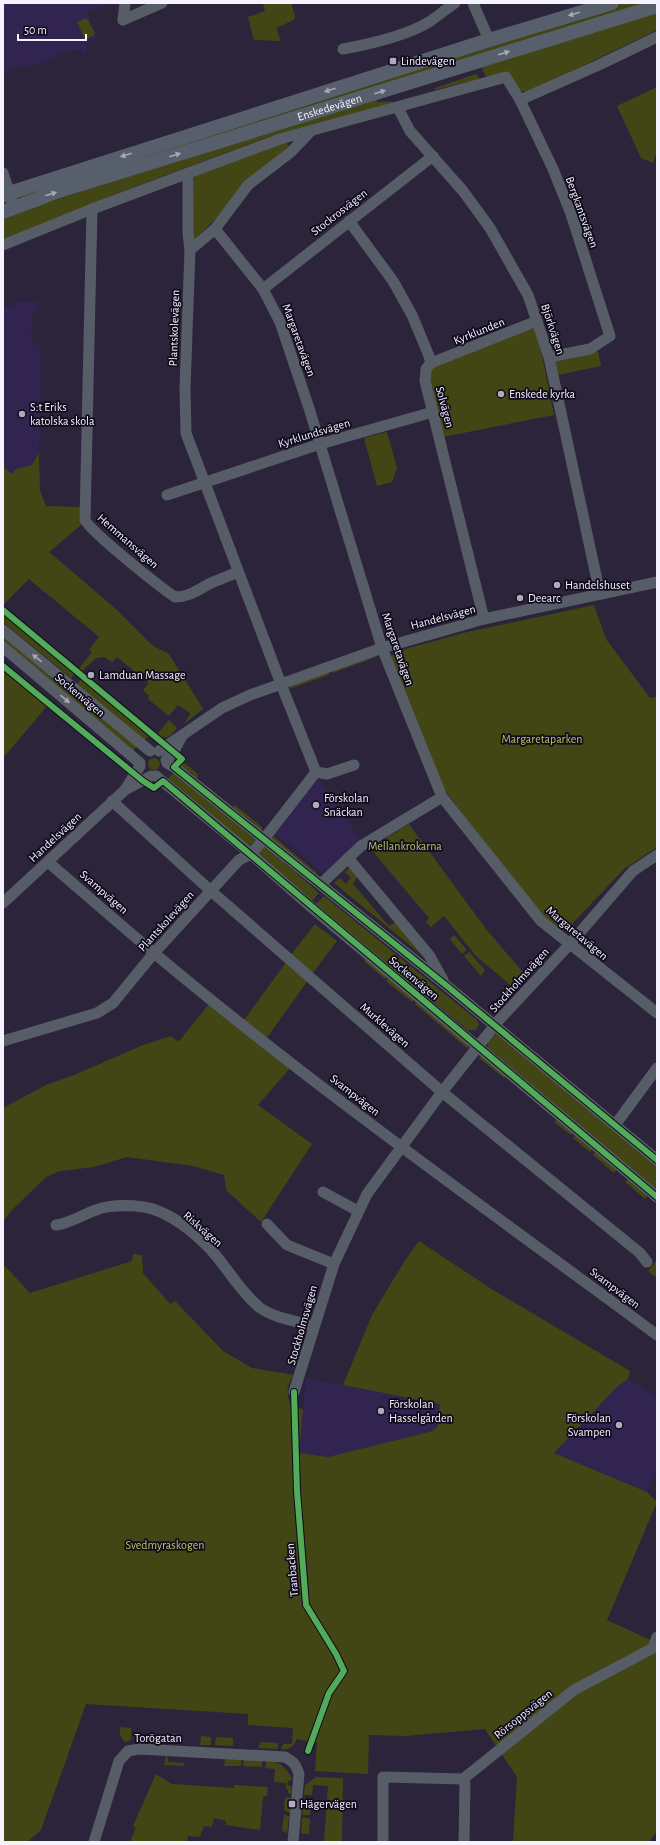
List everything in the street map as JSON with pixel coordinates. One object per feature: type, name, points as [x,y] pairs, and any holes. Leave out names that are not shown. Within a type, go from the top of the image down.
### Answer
[{"type":"main road","name":"Enskedevägen","points":[[6,194],[489,40],[612,3]]},
{"type":"main road","name":"Enskedevägen","points":[[9,210],[59,191],[657,6]]},
{"type":"street","points":[[125,3],[123,20],[162,3]]},
{"type":"street","points":[[343,49],[362,45],[413,29],[429,22],[454,3]]},
{"type":"street","points":[[473,3],[489,40]]},
{"type":"street","points":[[520,100],[657,37]]},
{"type":"street","name":"Enskedevägen","points":[[3,245],[92,209],[280,139],[398,108],[506,77],[520,100]]},
{"type":"street","name":"Bergkantsvägen","points":[[520,100],[553,169],[571,214],[610,336],[590,349],[549,357]]},
{"type":"street","name":"Björkvägen","points":[[398,108],[410,131],[463,190],[490,228],[521,282],[538,321],[549,357],[600,594]]},
{"type":"street","name":"Enskedevägen","points":[[190,250],[215,229],[248,185],[291,152],[311,131]]},
{"type":"street","name":"Stockrosvägen","points":[[263,289],[433,156]]},
{"type":"street","points":[[3,173],[9,210]]},
{"type":"street","name":"Plantskolevägen","points":[[3,1041],[97,1012],[112,1003],[154,953],[239,860],[251,854],[316,772],[238,572],[186,433],[185,396],[190,250],[188,233],[188,173]]},
{"type":"street","name":"Hemmansvägen","points":[[92,209],[85,520],[88,526],[104,540],[176,597],[184,597],[192,594],[213,582],[238,572]]},
{"type":"street","points":[[349,221],[393,281],[412,315],[431,363]]},
{"type":"street","name":"Margaretavägen","points":[[215,229],[263,289],[280,322],[320,444],[382,648],[442,797],[541,921],[657,1013]]},
{"type":"street","name":"Kyrklunden","points":[[431,363],[538,321]]},
{"type":"street","name":"Solvägen","points":[[431,363],[426,369],[425,381],[484,619]]},
{"type":"street","name":"Kyrklundsvägen","points":[[204,482],[320,444],[433,412]]},
{"type":"street","points":[[167,495],[204,482]]},
{"type":"street","name":"Handelsvägen","points":[[154,751],[181,738],[201,721],[222,708],[281,684],[382,648],[484,619],[657,582]]},
{"type":"street","name":"Sockenvägen","points":[[3,630],[447,986],[657,1160]]},
{"type":"street","name":"Sockenvägen","points":[[3,647],[140,764],[142,771],[154,776],[251,854],[310,906],[479,1046],[657,1197]]},
{"type":"street","name":"Handelsvägen","points":[[166,762],[174,753],[181,738]]},
{"type":"street","points":[[140,764],[143,755],[154,751]]},
{"type":"street","points":[[154,776],[165,770],[166,762]]},
{"type":"street","name":"Handelsvägen","points":[[125,790],[140,764]]},
{"type":"street","points":[[316,772],[327,774],[354,766]]},
{"type":"street","name":"Handelsvägen","points":[[3,903],[125,790],[154,776]]},
{"type":"street","points":[[321,884],[361,846],[442,797]]},
{"type":"street","name":"Murklevägen","points":[[112,802],[211,891],[442,1092],[640,1253],[647,1262]]},
{"type":"street","name":"Stockholmsvägen","points":[[294,1392],[299,1380],[313,1326],[334,1264],[367,1194],[442,1092],[495,1026],[633,871],[657,855]]},
{"type":"street","name":"Sockenvägen","points":[[348,858],[429,955],[447,986]]},
{"type":"street","name":"Svampvägen","points":[[48,862],[154,953],[246,1028],[401,1147],[657,1336]]},
{"type":"street","points":[[615,1125],[657,1068]]},
{"type":"street","points":[[323,1192],[358,1212]]},
{"type":"street","name":"Riskvägen","points":[[56,1225],[96,1210],[112,1207],[144,1207],[157,1211],[172,1218],[212,1252],[248,1297],[261,1308],[277,1316],[313,1326]]},
{"type":"street","points":[[266,1224],[287,1245],[334,1264]]},
{"type":"street","name":"Rörsoppsvägen","points":[[463,1779],[574,1690],[653,1648],[657,1638]]},
{"type":"street","name":"Torögatan","points":[[94,1842],[119,1761],[128,1750],[139,1749],[285,1757],[297,1765],[299,1774],[293,1842]]},
{"type":"street","points":[[382,1842],[383,1777],[463,1779],[464,1842]]},
{"type":"shaded area","points":[[3,3],[110,4],[87,13],[97,38],[87,43],[85,54],[76,49],[23,69],[21,65],[3,73]]},
{"type":"shaded area","name":"S:t Eriks katolska skola","points":[[37,301],[36,310],[32,314],[31,332],[32,341],[41,348],[39,453],[32,465],[16,469],[12,474],[3,467],[3,309],[19,302]]},
{"type":"shaded area","name":"Förskolan Snäckan","points":[[318,778],[361,841],[328,871],[322,872],[275,833]]},
{"type":"shaded area","points":[[306,1378],[440,1404],[438,1426],[433,1431],[328,1457],[299,1453]]},
{"type":"shaded area","name":"Förskolan Svampen","points":[[628,1379],[657,1397],[657,1469],[647,1492],[554,1453],[618,1386]]},
{"type":"green space","points":[[268,3],[291,3],[295,16],[294,20],[276,28],[281,41],[254,40],[248,17],[265,11],[263,5]]},
{"type":"green space","points":[[624,3],[645,3],[3,207],[3,199]]},
{"type":"green space","points":[[657,10],[657,30],[528,92],[521,91],[508,75],[486,77],[481,66]]},
{"type":"green space","points":[[85,18],[88,20],[95,33],[93,36],[85,40],[77,22]]},
{"type":"green space","points":[[476,74],[480,79],[434,90],[435,88]]},
{"type":"green space","points":[[657,87],[657,151],[653,163],[641,158],[617,106]]},
{"type":"green space","points":[[376,99],[377,102],[391,101],[392,104],[268,137],[118,193],[3,241],[3,219],[42,204]]},
{"type":"green space","points":[[286,141],[290,148],[195,239],[192,237],[194,179],[196,174]]},
{"type":"green space","points":[[534,328],[541,350],[554,415],[443,437],[428,375],[433,367]]},
{"type":"green space","points":[[598,351],[601,366],[558,375],[555,362],[557,359]]},
{"type":"green space","points":[[387,432],[397,468],[392,482],[377,486],[364,438]]},
{"type":"green space","points":[[39,453],[40,491],[46,506],[80,507],[81,525],[49,552],[117,610],[153,646],[169,654],[203,709],[184,724],[190,713],[178,705],[169,716],[148,699],[149,696],[143,690],[149,683],[117,657],[112,662],[104,657],[96,658],[81,672],[78,670],[92,652],[89,650],[99,637],[29,579],[3,605],[3,467],[12,474],[16,469],[32,465]]},
{"type":"green space","name":"Margaretaparken","points":[[594,605],[606,639],[650,698],[657,697],[657,847],[624,869],[572,924],[565,928],[557,927],[542,917],[442,787],[391,656],[402,650],[463,633]]},
{"type":"green space","points":[[3,614],[75,673],[71,678],[3,622]]},
{"type":"green space","points":[[3,635],[137,746],[133,751],[3,644]]},
{"type":"green space","points":[[376,657],[333,673],[333,671]]},
{"type":"green space","points":[[3,669],[47,706],[3,758]]},
{"type":"green space","points":[[328,673],[329,675],[289,689],[291,686]]},
{"type":"green space","points":[[81,679],[149,736],[143,741],[77,684]]},
{"type":"green space","points":[[169,720],[176,727],[176,729],[168,737],[160,737],[157,735]]},
{"type":"green space","points":[[152,758],[156,758],[160,764],[156,770],[152,770],[148,766],[148,762]]},
{"type":"green space","points":[[183,762],[198,774],[198,777],[195,778],[192,773],[178,767]]},
{"type":"green space","points":[[174,772],[256,839],[249,847],[167,780]]},
{"type":"green space","points":[[235,805],[262,827],[262,831],[233,807]]},
{"type":"green space","name":"Mellankrokarna","points":[[409,824],[486,929],[526,976],[514,988],[477,957],[444,916],[431,927],[426,922],[429,918],[370,848]]},
{"type":"green space","points":[[273,836],[317,873],[317,874],[272,839]]},
{"type":"green space","points":[[264,845],[319,893],[312,901],[256,854]]},
{"type":"green space","points":[[350,867],[358,876],[353,884],[389,926],[396,922],[423,956],[334,883],[340,878],[346,884],[351,878],[345,872]]},
{"type":"green space","points":[[324,896],[477,1020],[479,1024],[476,1030],[468,1030],[315,905]]},
{"type":"green space","points":[[315,924],[337,941],[312,974],[290,956]]},
{"type":"green space","points":[[454,935],[467,950],[462,954],[450,939]]},
{"type":"green space","points":[[469,952],[485,970],[481,976],[464,956]]},
{"type":"green space","points":[[366,959],[387,976],[385,979],[364,961]]},
{"type":"green space","points":[[287,961],[309,979],[266,1039],[244,1020]]},
{"type":"green space","points":[[389,978],[414,999],[412,1002],[386,981]]},
{"type":"green space","points":[[418,1002],[468,1045],[468,1049],[415,1004]]},
{"type":"green space","points":[[209,1004],[292,1066],[258,1105],[312,1144],[261,1222],[226,1190],[224,1175],[193,1166],[127,1157],[94,1167],[60,1171],[46,1177],[10,1212],[3,1222],[3,1108],[46,1085],[74,1075],[143,1045],[171,1036],[177,1041],[180,1040]]},
{"type":"green space","points":[[497,1033],[657,1166],[657,1191],[487,1047],[489,1040]]},
{"type":"green space","points":[[481,1056],[506,1076],[504,1078],[479,1058]]},
{"type":"green space","points":[[557,1119],[573,1132],[571,1135],[554,1122]]},
{"type":"green space","points":[[576,1135],[593,1149],[590,1152],[573,1138]]},
{"type":"green space","points":[[596,1151],[617,1169],[614,1173],[593,1155]]},
{"type":"green space","points":[[628,1179],[648,1195],[645,1199],[625,1182]]},
{"type":"green space","name":"Svedmyraskogen","points":[[419,1241],[493,1290],[630,1371],[628,1379],[618,1386],[554,1453],[647,1492],[657,1502],[607,1620],[657,1643],[657,1831],[649,1842],[513,1842],[517,1777],[485,1729],[405,1736],[369,1735],[368,1774],[315,1771],[317,1743],[297,1739],[291,1747],[281,1749],[283,1744],[292,1744],[293,1728],[248,1725],[248,1714],[86,1704],[41,1830],[27,1842],[3,1842],[3,1264],[30,1293],[132,1261],[133,1254],[142,1255],[143,1273],[170,1304],[175,1301],[223,1351],[252,1368],[294,1375],[288,1386],[288,1397],[291,1406],[303,1409],[299,1453],[328,1457],[433,1431],[438,1426],[440,1404],[343,1385],[372,1315],[404,1262]]},
{"type":"green space","points":[[656,1261],[657,1262],[657,1278],[648,1271]]},
{"type":"green space","points":[[120,1727],[131,1728],[131,1740],[124,1742],[120,1734]]},
{"type":"green space","points":[[172,1733],[178,1734],[178,1743],[168,1743],[171,1740]]},
{"type":"green space","points":[[201,1736],[211,1737],[211,1745],[200,1745]]},
{"type":"green space","points":[[216,1737],[233,1738],[233,1746],[215,1745]]},
{"type":"green space","points":[[261,1742],[278,1743],[278,1749],[258,1748]]},
{"type":"green space","points":[[166,1755],[168,1762],[184,1763],[184,1766],[164,1765]]},
{"type":"green space","points":[[225,1759],[241,1760],[241,1766],[224,1766]]},
{"type":"green space","points":[[244,1759],[262,1760],[262,1767],[243,1766]]},
{"type":"green space","points":[[266,1761],[275,1762],[288,1771],[292,1779],[287,1782],[288,1785],[292,1787],[291,1794],[288,1793],[288,1789],[286,1789],[286,1783],[274,1782],[275,1769],[265,1768]]},
{"type":"green space","points":[[156,1774],[172,1784],[234,1788],[234,1785],[268,1787],[267,1796],[263,1797],[260,1830],[226,1825],[226,1821],[214,1818],[212,1827],[204,1826],[200,1837],[188,1836],[187,1842],[130,1842],[136,1828],[133,1826]]},
{"type":"green space","points":[[316,1777],[343,1778],[342,1842],[324,1842],[328,1786],[313,1785],[312,1795],[304,1795],[305,1785]]},
{"type":"green space","points":[[285,1797],[291,1798],[290,1813],[284,1810]]},
{"type":"green space","points":[[304,1798],[311,1800],[310,1815],[302,1815]]},
{"type":"green space","points":[[284,1815],[289,1816],[287,1834],[282,1830]]},
{"type":"green space","points":[[302,1817],[310,1819],[309,1834],[301,1833]]},
{"type":"cycle path","points":[[3,610],[182,759],[174,767],[447,986],[657,1160]]},
{"type":"cycle path","points":[[3,666],[143,781],[154,788],[163,781],[657,1197]]},
{"type":"cycle path","name":"Tranbacken","points":[[294,1392],[297,1491],[306,1605],[336,1654],[344,1671],[329,1693],[308,1751]]},
{"type":"place","name":"Lindevägen","points":[[393,61]]},
{"type":"place","name":"Enskede kyrka","points":[[501,394]]},
{"type":"place","name":"S:t Eriks katolska skola","points":[[22,414]]},
{"type":"place","name":"Handelshuset","points":[[557,585]]},
{"type":"place","name":"Deearc","points":[[520,598]]},
{"type":"place","name":"Lamduan Massage","points":[[91,675]]},
{"type":"place","name":"Förskolan Snäckan","points":[[316,805]]},
{"type":"place","name":"Förskolan Hasselgården","points":[[381,1411]]},
{"type":"place","name":"Förskolan Svampen","points":[[619,1425]]},
{"type":"place","name":"Hägervägen","points":[[292,1804]]}]
